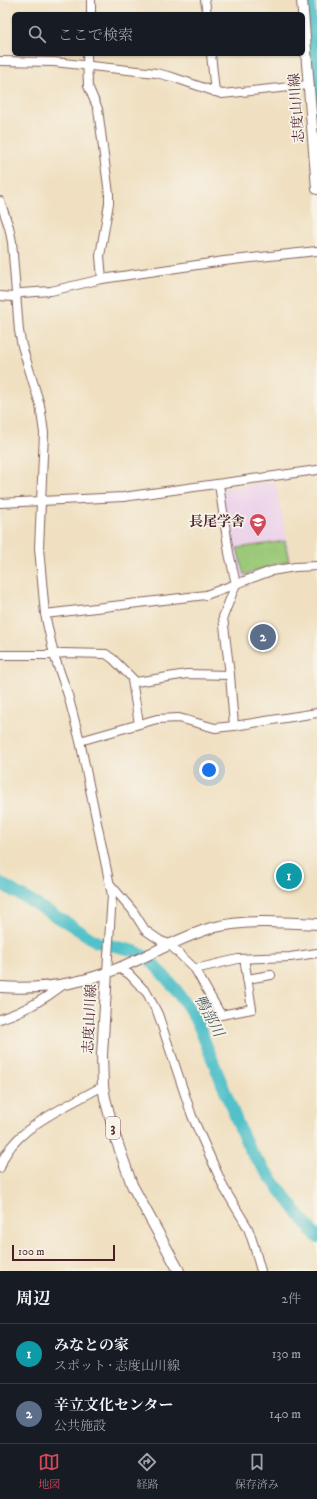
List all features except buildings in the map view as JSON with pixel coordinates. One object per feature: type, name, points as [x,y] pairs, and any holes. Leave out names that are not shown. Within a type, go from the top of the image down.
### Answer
[{"type":"main road","name":"志度山川線","points":[[302,0],[303,12]]},
{"type":"main road","name":"志度山川線","points":[[305,36],[315,132],[317,189]]},
{"type":"main road","name":"志度山川線","points":[[179,1271],[132,1185],[115,1136],[103,1086],[102,1055],[107,972],[119,968],[167,945],[213,928],[253,922],[275,921],[317,924]]},
{"type":"main road","points":[[0,988],[25,989],[63,985],[107,972]]},
{"type":"street","points":[[91,0],[91,12]]},
{"type":"street","points":[[205,0],[207,12]]},
{"type":"street","points":[[87,56],[88,86],[94,104],[98,109],[109,194],[109,203],[100,256],[102,279]]},
{"type":"street","points":[[211,56],[215,92]]},
{"type":"street","points":[[0,61],[54,62],[156,73],[222,94],[309,85]]},
{"type":"street","points":[[0,200],[9,227],[12,242],[22,346],[40,405],[44,433],[39,548],[45,614],[54,655],[68,695],[80,741],[112,895],[107,972]]},
{"type":"street","points":[[0,296],[13,297],[20,293],[51,290],[102,279],[224,261],[317,251]]},
{"type":"street","points":[[0,503],[123,497],[317,470]]},
{"type":"street","points":[[219,484],[229,553],[236,584],[223,617],[234,726]]},
{"type":"street","points":[[45,614],[206,595],[270,571],[295,567],[317,566]]},
{"type":"street","points":[[0,655],[54,655],[63,653],[106,654],[113,659],[132,680],[136,682],[188,674],[230,675]]},
{"type":"street","points":[[132,680],[139,724]]},
{"type":"street","points":[[80,741],[157,719],[179,718],[215,728],[317,713]]},
{"type":"street","points":[[110,884],[133,911],[145,930],[167,945],[195,969],[221,1015],[252,1009],[245,964]]},
{"type":"street","points":[[195,969],[238,959],[290,957],[317,953]]},
{"type":"street","points":[[119,968],[129,974],[147,993],[158,1014],[192,1116],[224,1188],[248,1228],[261,1271]]},
{"type":"street","points":[[247,979],[271,975]]},
{"type":"street","points":[[0,1019],[10,1016],[51,994],[63,985]]},
{"type":"street","points":[[0,1168],[5,1154],[26,1131],[42,1120],[103,1086]]},
{"type":"shaded area","name":"長尾学舎","points":[[275,481],[291,566],[240,581],[236,579],[221,489]]},
{"type":"green space","points":[[285,541],[289,561],[244,575],[237,548]]},
{"type":"waterway","points":[[309,0],[317,110]]},
{"type":"waterway","name":"鴨部川","points":[[0,883],[97,942],[135,951],[149,959],[160,971],[177,991],[190,1010],[200,1029],[251,1152],[317,1237]]},
{"type":"place","name":"長尾学舎","points":[[258,537]]},
{"type":"place","name":"辛立文化センター","points":[[263,637]]},
{"type":"place","name":"みなとの家","points":[[289,876]]}]
